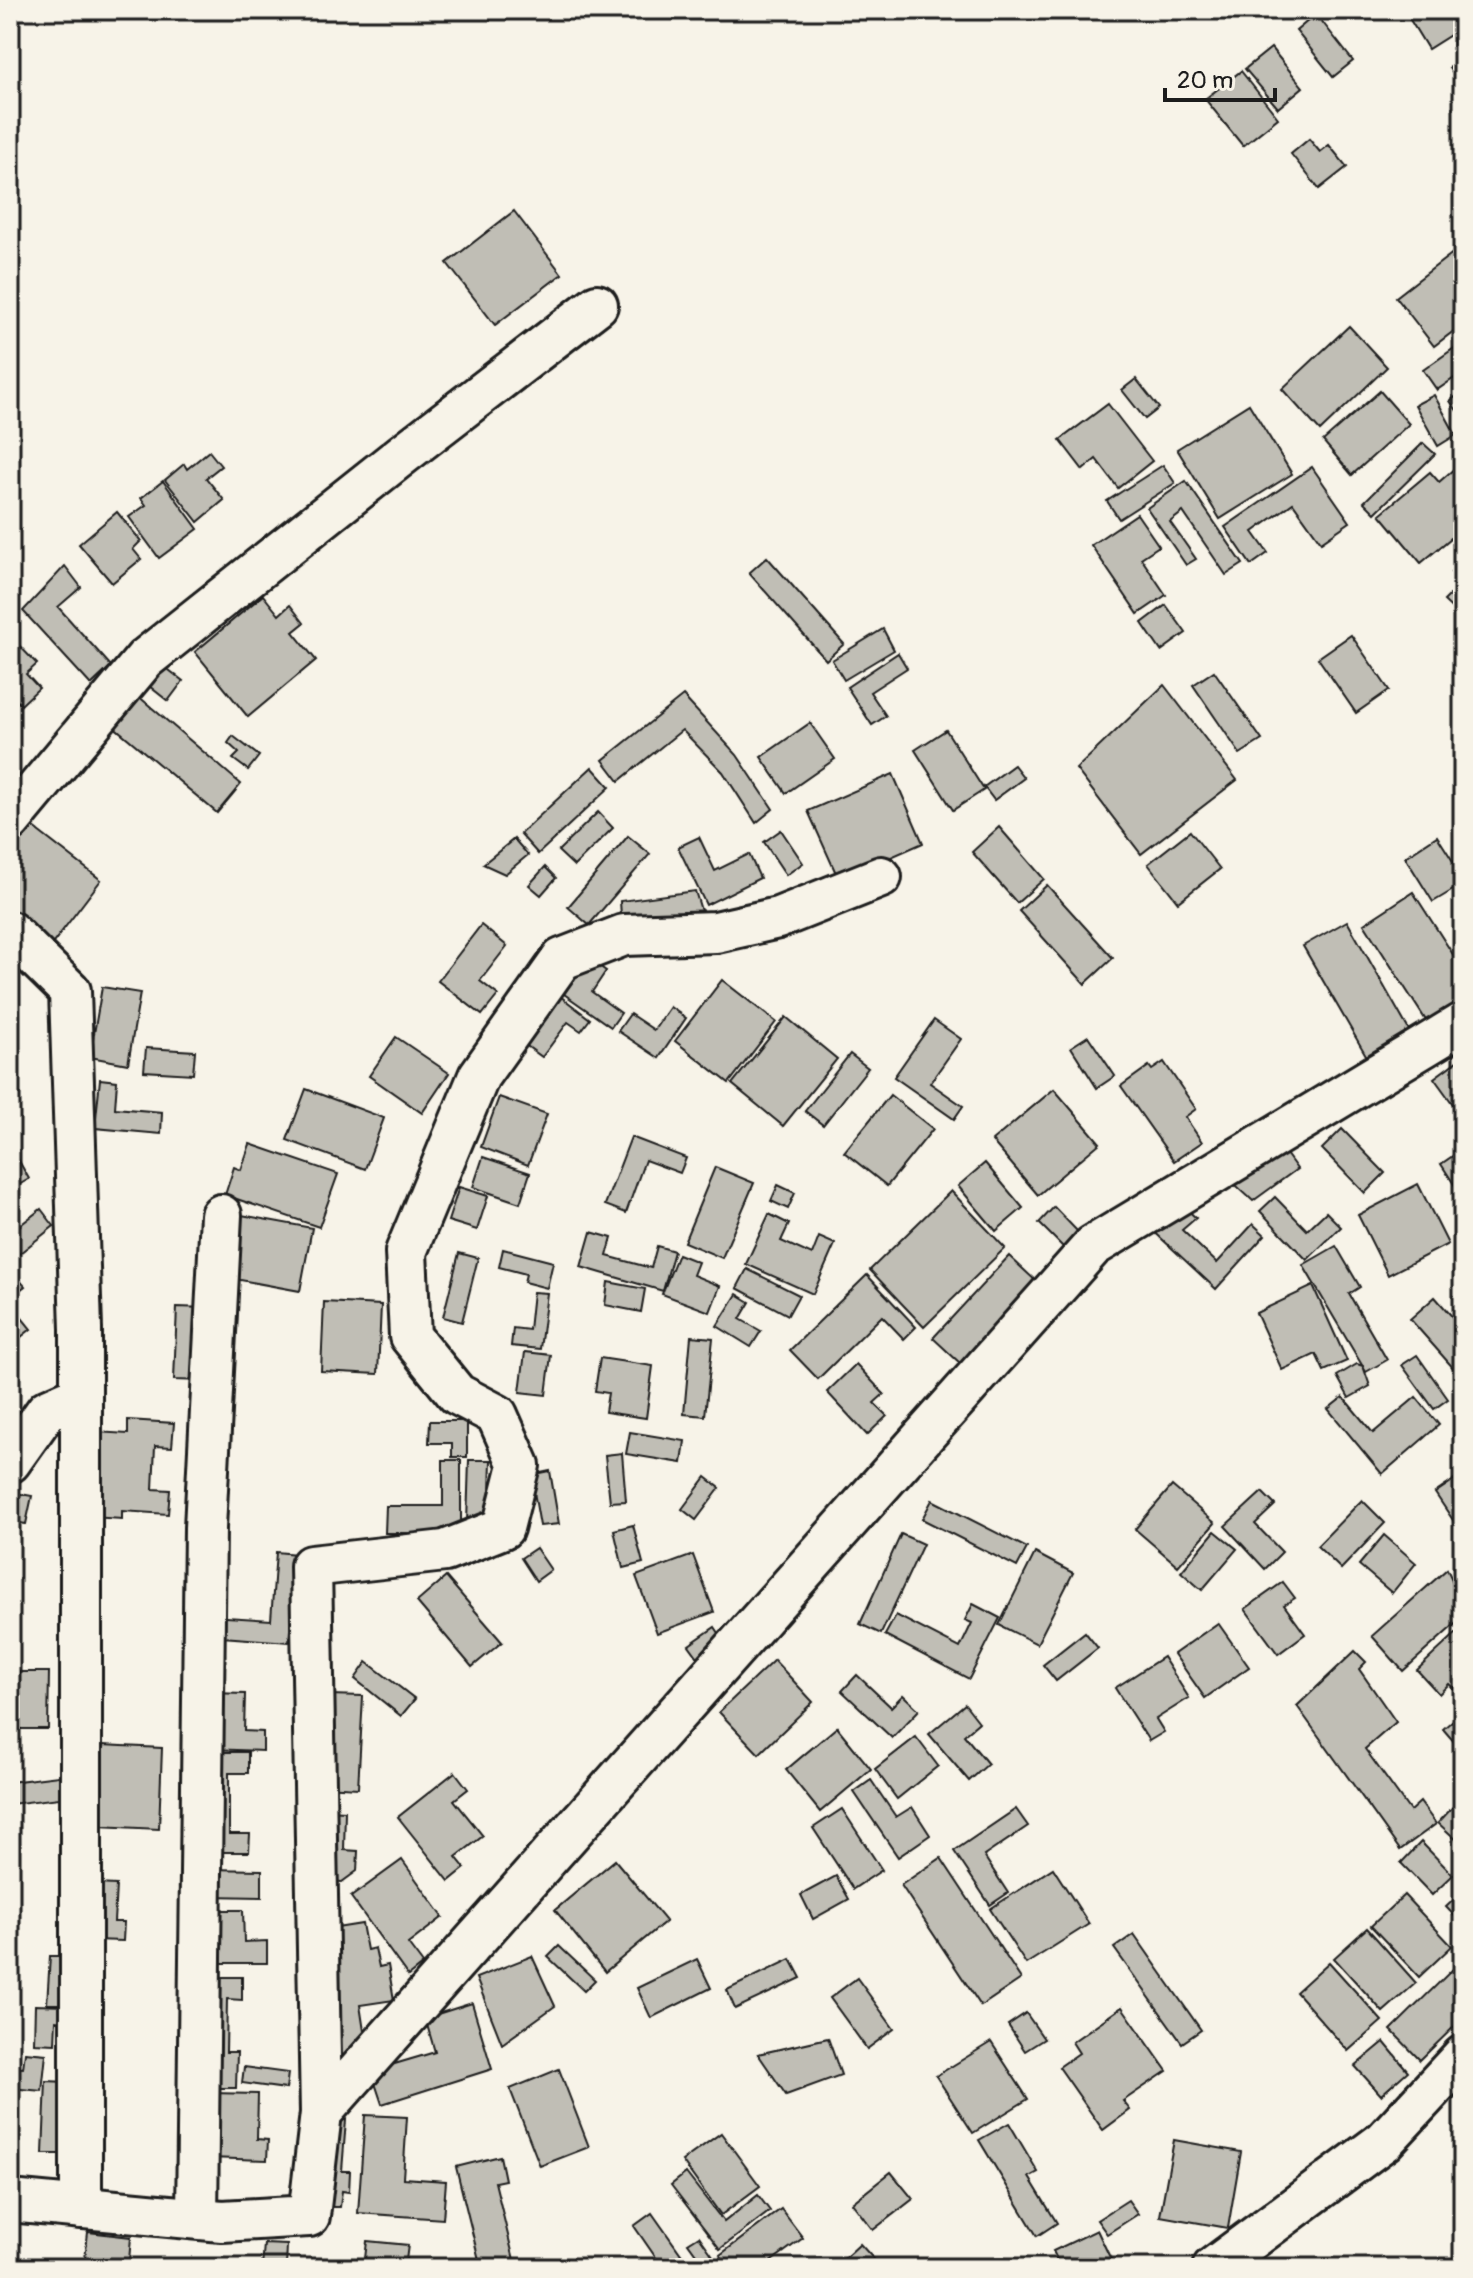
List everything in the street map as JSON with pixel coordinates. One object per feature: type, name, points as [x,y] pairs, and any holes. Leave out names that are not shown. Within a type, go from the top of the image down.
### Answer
[{"type":"street","points":[[10,821],[145,659],[390,464],[597,305]]},
{"type":"street","points":[[10,2201],[197,2218],[309,2216],[321,2113],[311,1566],[445,1551],[503,1528],[519,1465],[497,1415],[457,1394],[410,1336],[406,1252],[479,1076],[562,959],[624,935],[716,932],[778,918],[881,877]]},
{"type":"street","points":[[10,932],[70,991],[81,1395],[81,2208]]},
{"type":"street","points":[[321,2113],[1093,1246],[1463,1023]]},
{"type":"street","points":[[197,2218],[205,1528],[221,1215]]},
{"type":"street","points":[[10,1462],[47,1410],[81,1395]]},
{"type":"street","points":[[1213,2268],[1384,2141],[1463,2056]]},
{"type":"building","points":[[1404,10],[1463,10],[1463,27],[1428,49]]},
{"type":"building","points":[[1316,14],[1353,61],[1333,77],[1296,31]]},
{"type":"building","points":[[1271,48],[1303,87],[1278,108],[1245,69]]},
{"type":"building","points":[[1463,58],[1463,89],[1449,68]]},
{"type":"building","points":[[1241,71],[1278,118],[1243,146],[1205,99]]},
{"type":"building","points":[[1309,139],[1320,152],[1329,145],[1347,167],[1319,189],[1291,154]]},
{"type":"building","points":[[514,211],[562,274],[495,325],[447,263]]},
{"type":"building","points":[[1463,245],[1463,324],[1434,346],[1396,297]]},
{"type":"building","points":[[1349,326],[1387,367],[1320,431],[1282,389]]},
{"type":"building","points":[[1463,342],[1463,372],[1437,390],[1423,370]]},
{"type":"building","points":[[1136,379],[1159,408],[1145,419],[1122,390]]},
{"type":"building","points":[[1380,391],[1409,424],[1352,475],[1323,441]]},
{"type":"building","points":[[1463,391],[1463,419],[1450,401]]},
{"type":"building","points":[[1434,395],[1456,435],[1438,446],[1415,405]]},
{"type":"building","points":[[1108,404],[1152,461],[1118,488],[1096,459],[1083,470],[1060,440]]},
{"type":"building","points":[[1249,404],[1292,474],[1220,519],[1177,449]]},
{"type":"building","points":[[1423,443],[1435,454],[1375,513],[1364,502]]},
{"type":"building","points":[[209,451],[221,466],[206,478],[224,500],[198,522],[165,480],[184,464],[187,469]]},
{"type":"building","points":[[1163,465],[1175,483],[1119,519],[1107,501]]},
{"type":"building","points":[[1312,467],[1350,522],[1321,542],[1293,503],[1253,532],[1268,553],[1251,565],[1225,527]]},
{"type":"building","points":[[1455,468],[1463,477],[1463,528],[1421,563],[1380,514],[1430,472],[1439,482]]},
{"type":"building","points":[[163,481],[198,529],[159,558],[129,517],[146,505],[141,498]]},
{"type":"building","points":[[1186,481],[1243,564],[1226,575],[1183,512],[1170,522],[1196,559],[1186,565],[1147,508]]},
{"type":"building","points":[[117,512],[141,541],[133,549],[141,559],[112,583],[79,544]]},
{"type":"building","points":[[1137,514],[1159,546],[1141,558],[1166,595],[1138,614],[1091,545]]},
{"type":"building","points":[[767,557],[844,644],[826,660],[749,573]]},
{"type":"building","points":[[1463,560],[1463,619],[1444,601],[1462,583],[1451,572]]},
{"type":"building","points":[[65,566],[81,587],[58,607],[111,666],[91,685],[23,611]]},
{"type":"building","points":[[263,595],[279,615],[290,605],[304,623],[293,632],[316,660],[248,717],[195,652]]},
{"type":"building","points":[[1166,605],[1186,633],[1161,651],[1142,623]]},
{"type":"building","points":[[883,629],[894,650],[844,680],[832,660]]},
{"type":"building","points":[[1351,635],[1389,690],[1356,713],[1318,658]]},
{"type":"building","points":[[10,636],[37,664],[26,674],[39,688],[21,705],[10,693]]},
{"type":"building","points":[[898,653],[907,668],[870,692],[886,716],[872,725],[847,687]]},
{"type":"building","points":[[160,663],[183,681],[168,701],[144,682]]},
{"type":"building","points":[[1214,671],[1262,740],[1240,754],[1193,685]]},
{"type":"building","points":[[1164,685],[1237,780],[1141,854],[1076,769]]},
{"type":"building","points":[[137,695],[241,784],[217,813],[112,725]]},
{"type":"building","points":[[683,696],[737,755],[773,809],[756,823],[723,772],[682,730],[619,781],[603,760]]},
{"type":"building","points":[[810,723],[835,759],[786,793],[761,757]]},
{"type":"building","points":[[946,730],[984,790],[953,810],[915,750]]},
{"type":"building","points":[[233,736],[259,756],[248,770],[233,759],[239,753],[228,743]]},
{"type":"building","points":[[1014,765],[1024,778],[994,800],[984,787]]},
{"type":"building","points":[[592,767],[610,787],[538,854],[520,834]]},
{"type":"building","points":[[893,774],[923,843],[839,880],[808,811]]},
{"type":"building","points":[[598,812],[613,828],[574,866],[558,851]]},
{"type":"building","points":[[29,824],[101,880],[50,947],[10,916],[10,849]]},
{"type":"building","points":[[999,827],[1044,879],[1017,903],[972,852]]},
{"type":"building","points":[[781,830],[803,863],[786,875],[764,842]]},
{"type":"building","points":[[1190,831],[1220,869],[1178,902],[1148,864]]},
{"type":"building","points":[[628,836],[650,854],[589,925],[568,907]]},
{"type":"building","points":[[1437,836],[1463,877],[1463,884],[1433,902],[1405,857]]},
{"type":"building","points":[[699,837],[715,871],[749,854],[760,878],[706,905],[678,847]]},
{"type":"building","points":[[514,839],[528,855],[505,874],[483,864]]},
{"type":"building","points":[[545,867],[556,878],[541,895],[529,885]]},
{"type":"building","points":[[1047,885],[1113,958],[1085,984],[1019,911]]},
{"type":"building","points":[[695,891],[705,923],[622,930],[620,901]]},
{"type":"building","points":[[1413,892],[1463,970],[1463,998],[1427,1022],[1364,924]]},
{"type":"building","points":[[1347,921],[1410,1032],[1367,1057],[1303,946]]},
{"type":"building","points":[[481,925],[507,946],[480,981],[498,995],[482,1015],[438,981]]},
{"type":"building","points":[[588,958],[606,971],[592,992],[621,1013],[611,1027],[564,994]]},
{"type":"building","points":[[722,980],[776,1022],[729,1083],[675,1041]]},
{"type":"building","points":[[102,987],[140,993],[128,1064],[90,1057]]},
{"type":"building","points":[[560,996],[590,1019],[581,1031],[568,1022],[542,1057],[524,1044]]},
{"type":"building","points":[[670,1007],[686,1018],[659,1058],[618,1031],[630,1014],[654,1030]]},
{"type":"building","points":[[786,1017],[837,1059],[783,1126],[732,1084]]},
{"type":"building","points":[[934,1020],[961,1039],[930,1083],[963,1106],[954,1119],[894,1077]]},
{"type":"building","points":[[1088,1036],[1115,1076],[1097,1088],[1071,1047]]},
{"type":"building","points":[[396,1037],[449,1073],[422,1113],[369,1076]]},
{"type":"building","points":[[146,1048],[195,1051],[193,1074],[144,1071]]},
{"type":"building","points":[[850,1054],[868,1068],[823,1125],[805,1111]]},
{"type":"building","points":[[1457,1061],[1463,1069],[1463,1118],[1434,1078]]},
{"type":"building","points":[[1164,1062],[1196,1109],[1185,1117],[1202,1142],[1174,1161],[1121,1086],[1149,1066],[1152,1070]]},
{"type":"building","points":[[100,1079],[117,1081],[115,1108],[162,1112],[161,1134],[95,1128]]},
{"type":"building","points":[[306,1089],[384,1118],[365,1169],[287,1140]]},
{"type":"building","points":[[1054,1089],[1100,1143],[1038,1195],[992,1141]]},
{"type":"building","points":[[890,1095],[933,1129],[887,1186],[844,1152]]},
{"type":"building","points":[[499,1097],[547,1114],[528,1165],[481,1147]]},
{"type":"building","points":[[1342,1129],[1385,1173],[1365,1193],[1322,1149]]},
{"type":"building","points":[[631,1137],[686,1158],[680,1173],[645,1160],[626,1213],[605,1205]]},
{"type":"building","points":[[1278,1143],[1297,1169],[1253,1201],[1226,1176]]},
{"type":"building","points":[[250,1144],[338,1174],[319,1227],[225,1195],[234,1167],[241,1170]]},
{"type":"building","points":[[10,1145],[29,1179],[10,1190]]},
{"type":"building","points":[[1463,1149],[1463,1198],[1441,1164]]},
{"type":"building","points":[[483,1157],[530,1173],[520,1203],[473,1187]]},
{"type":"building","points":[[985,1163],[1023,1208],[996,1231],[958,1186]]},
{"type":"building","points":[[715,1167],[754,1183],[722,1258],[684,1242]]},
{"type":"building","points":[[1418,1184],[1448,1244],[1388,1275],[1358,1215]]},
{"type":"building","points":[[778,1185],[795,1193],[788,1209],[771,1201]]},
{"type":"building","points":[[459,1187],[488,1196],[477,1230],[448,1221]]},
{"type":"building","points":[[951,1191],[1005,1248],[924,1327],[870,1270]]},
{"type":"building","points":[[1275,1197],[1307,1230],[1326,1212],[1341,1227],[1307,1260],[1260,1211]]},
{"type":"building","points":[[1179,1202],[1196,1218],[1182,1230],[1217,1263],[1253,1224],[1265,1235],[1216,1289],[1148,1226]]},
{"type":"building","points":[[1054,1207],[1079,1233],[1064,1248],[1039,1223]]},
{"type":"building","points":[[41,1209],[54,1226],[10,1261],[10,1233]]},
{"type":"building","points":[[236,1214],[312,1228],[300,1291],[224,1277]]},
{"type":"building","points":[[769,1214],[789,1224],[781,1241],[812,1255],[819,1237],[835,1244],[813,1294],[746,1264]]},
{"type":"building","points":[[591,1232],[612,1238],[607,1256],[651,1268],[657,1246],[674,1251],[663,1291],[581,1267]]},
{"type":"building","points":[[1336,1246],[1360,1287],[1349,1294],[1387,1360],[1366,1372],[1303,1265]]},
{"type":"building","points":[[503,1249],[553,1262],[547,1288],[524,1282],[526,1274],[499,1267]]},
{"type":"building","points":[[459,1253],[478,1258],[462,1322],[443,1317]]},
{"type":"building","points":[[678,1254],[698,1262],[693,1275],[720,1286],[710,1312],[662,1294]]},
{"type":"building","points":[[1009,1256],[1037,1282],[961,1364],[933,1338]]},
{"type":"building","points":[[10,1269],[25,1286],[10,1298]]},
{"type":"building","points":[[747,1269],[799,1295],[788,1315],[737,1288]]},
{"type":"building","points":[[867,1275],[916,1327],[904,1339],[882,1316],[818,1379],[790,1350]]},
{"type":"building","points":[[608,1282],[645,1289],[641,1312],[605,1305]]},
{"type":"building","points":[[1313,1286],[1347,1361],[1324,1371],[1316,1354],[1282,1370],[1256,1313]]},
{"type":"building","points":[[533,1292],[547,1293],[540,1349],[511,1346],[513,1328],[529,1330]]},
{"type":"building","points":[[737,1294],[750,1302],[740,1319],[761,1331],[751,1347],[717,1326]]},
{"type":"building","points":[[1435,1297],[1463,1329],[1463,1379],[1410,1319]]},
{"type":"building","points":[[324,1302],[381,1305],[378,1374],[321,1371]]},
{"type":"building","points":[[10,1303],[31,1329],[16,1341],[10,1333]]},
{"type":"building","points":[[177,1307],[206,1308],[204,1381],[174,1380]]},
{"type":"building","points":[[691,1336],[713,1338],[705,1416],[684,1414]]},
{"type":"building","points":[[525,1352],[551,1355],[546,1395],[520,1392]]},
{"type":"building","points":[[1417,1355],[1448,1399],[1434,1409],[1402,1365]]},
{"type":"building","points":[[600,1358],[653,1366],[646,1418],[605,1412],[608,1393],[595,1391]]},
{"type":"building","points":[[856,1364],[884,1394],[874,1403],[887,1416],[867,1435],[827,1392]]},
{"type":"building","points":[[1357,1364],[1363,1366],[1370,1386],[1349,1398],[1337,1376]]},
{"type":"building","points":[[1343,1397],[1373,1433],[1416,1397],[1439,1425],[1382,1474],[1328,1409]]},
{"type":"building","points":[[128,1420],[174,1423],[172,1447],[155,1446],[153,1489],[170,1490],[168,1514],[122,1511],[122,1519],[91,1517],[96,1432],[128,1434]]},
{"type":"building","points":[[430,1421],[467,1421],[467,1457],[452,1457],[452,1443],[429,1443]]},
{"type":"building","points":[[630,1432],[685,1441],[682,1463],[626,1454]]},
{"type":"building","points":[[622,1453],[626,1501],[610,1502],[605,1455]]},
{"type":"building","points":[[443,1460],[461,1460],[461,1533],[385,1533],[386,1506],[443,1506]]},
{"type":"building","points":[[469,1460],[491,1460],[489,1523],[467,1523]]},
{"type":"building","points":[[550,1471],[559,1524],[540,1526],[531,1475]]},
{"type":"building","points":[[1463,1474],[1463,1517],[1455,1523],[1435,1493]]},
{"type":"building","points":[[706,1477],[720,1488],[696,1520],[682,1509]]},
{"type":"building","points":[[1172,1486],[1215,1523],[1178,1566],[1135,1529]]},
{"type":"building","points":[[10,1492],[32,1496],[26,1524],[14,1522],[10,1545]]},
{"type":"building","points":[[1262,1492],[1275,1505],[1255,1524],[1282,1552],[1265,1569],[1225,1526]]},
{"type":"building","points":[[932,1500],[1027,1548],[1017,1567],[922,1519]]},
{"type":"building","points":[[1362,1500],[1385,1523],[1341,1569],[1317,1546]]},
{"type":"building","points":[[633,1525],[643,1563],[623,1568],[614,1530]]},
{"type":"building","points":[[1215,1531],[1237,1549],[1202,1590],[1181,1572]]},
{"type":"building","points":[[901,1534],[923,1544],[881,1634],[860,1624]]},
{"type":"building","points":[[1384,1535],[1416,1563],[1392,1593],[1359,1565]]},
{"type":"building","points":[[536,1548],[551,1570],[536,1581],[521,1558]]},
{"type":"building","points":[[276,1552],[296,1554],[289,1642],[209,1636],[211,1616],[271,1620]]},
{"type":"building","points":[[1035,1553],[1073,1573],[1037,1644],[999,1625]]},
{"type":"building","points":[[693,1555],[714,1612],[657,1633],[636,1576]]},
{"type":"building","points":[[1447,1569],[1463,1603],[1463,1617],[1403,1671],[1372,1636]]},
{"type":"building","points":[[446,1577],[502,1642],[472,1667],[417,1602]]},
{"type":"building","points":[[1283,1582],[1295,1598],[1284,1605],[1305,1634],[1278,1654],[1245,1609]]},
{"type":"building","points":[[973,1604],[1000,1618],[969,1679],[885,1635],[896,1615],[960,1648],[972,1623],[965,1620]]},
{"type":"building","points":[[1218,1623],[1249,1667],[1205,1698],[1174,1654]]},
{"type":"building","points":[[715,1627],[725,1642],[700,1660],[689,1645]]},
{"type":"building","points":[[1463,1627],[1463,1693],[1461,1695],[1449,1684],[1439,1694],[1417,1670]]},
{"type":"building","points":[[1085,1632],[1098,1648],[1056,1681],[1043,1665]]},
{"type":"building","points":[[1355,1651],[1366,1662],[1359,1669],[1396,1722],[1365,1749],[1410,1811],[1420,1802],[1436,1824],[1400,1850],[1297,1706]]},
{"type":"building","points":[[1163,1657],[1189,1698],[1156,1719],[1164,1732],[1149,1741],[1115,1688]]},
{"type":"building","points":[[774,1660],[813,1702],[759,1754],[719,1712]]},
{"type":"building","points":[[367,1662],[415,1699],[401,1716],[355,1679]]},
{"type":"building","points":[[19,1672],[49,1672],[48,1729],[18,1729]]},
{"type":"building","points":[[857,1675],[891,1707],[903,1695],[919,1710],[892,1738],[842,1691]]},
{"type":"building","points":[[211,1693],[245,1694],[244,1731],[263,1732],[263,1751],[209,1749]]},
{"type":"building","points":[[329,1695],[363,1696],[358,1788],[324,1786]]},
{"type":"building","points":[[965,1704],[979,1722],[964,1735],[988,1764],[969,1781],[929,1734]]},
{"type":"building","points":[[1463,1711],[1463,1752],[1443,1729]]},
{"type":"building","points":[[837,1727],[871,1769],[820,1812],[786,1770]]},
{"type":"building","points":[[916,1737],[938,1766],[897,1799],[875,1769]]},
{"type":"building","points":[[102,1745],[162,1748],[159,1829],[98,1826]]},
{"type":"building","points":[[209,1752],[248,1752],[248,1773],[229,1773],[229,1834],[250,1834],[249,1852],[208,1852]]},
{"type":"building","points":[[455,1772],[468,1789],[454,1800],[483,1836],[456,1857],[465,1868],[449,1881],[398,1817]]},
{"type":"building","points":[[66,1775],[68,1797],[11,1804],[10,1782]]},
{"type":"building","points":[[871,1780],[896,1817],[912,1807],[930,1835],[898,1857],[854,1792]]},
{"type":"building","points":[[1463,1796],[1463,1840],[1460,1843],[1438,1823]]},
{"type":"building","points":[[842,1809],[882,1870],[853,1889],[813,1828]]},
{"type":"building","points":[[1016,1809],[1028,1826],[984,1856],[1008,1893],[990,1905],[954,1851]]},
{"type":"building","points":[[328,1810],[345,1811],[344,1850],[358,1851],[357,1871],[342,1882],[325,1881]]},
{"type":"building","points":[[1421,1842],[1453,1875],[1432,1895],[1401,1863]]},
{"type":"building","points":[[941,1858],[1021,1979],[981,2006],[901,1885]]},
{"type":"building","points":[[402,1860],[443,1917],[408,1944],[423,1964],[408,1976],[351,1897]]},
{"type":"building","points":[[615,1860],[666,1921],[605,1972],[555,1910]]},
{"type":"building","points":[[1053,1868],[1089,1924],[1026,1964],[990,1909]]},
{"type":"building","points":[[208,1869],[262,1870],[262,1897],[208,1896]]},
{"type":"building","points":[[836,1876],[849,1899],[813,1919],[801,1895]]},
{"type":"building","points":[[96,1884],[116,1885],[114,1922],[124,1922],[123,1941],[94,1940]]},
{"type":"building","points":[[1463,1891],[1463,1925],[1446,1907]]},
{"type":"building","points":[[1404,1895],[1452,1946],[1419,1977],[1371,1926]]},
{"type":"building","points":[[217,1910],[243,1910],[244,1942],[267,1941],[267,1963],[218,1963]]},
{"type":"building","points":[[362,1924],[367,1950],[375,1948],[379,1967],[388,1965],[394,2000],[360,2005],[366,2044],[338,2066],[324,1930]]},
{"type":"building","points":[[1367,1928],[1416,1983],[1383,2012],[1334,1958]]},
{"type":"building","points":[[1134,1934],[1201,2030],[1182,2043],[1114,1948]]},
{"type":"building","points":[[559,1946],[595,1980],[584,1991],[548,1957]]},
{"type":"building","points":[[50,1956],[69,1956],[67,2004],[47,2004]]},
{"type":"building","points":[[532,1956],[555,2006],[502,2044],[476,1978]]},
{"type":"building","points":[[697,1959],[711,1988],[651,2018],[637,1988]]},
{"type":"building","points":[[791,1959],[801,1978],[735,2009],[727,1990]]},
{"type":"building","points":[[1462,1960],[1463,2018],[1420,2060],[1391,2030]]},
{"type":"building","points":[[1329,1962],[1382,2021],[1348,2051],[1296,1992]]},
{"type":"building","points":[[209,1977],[242,1977],[242,2000],[227,1999],[226,2052],[237,2052],[236,2088],[207,2088]]},
{"type":"building","points":[[857,1978],[894,2029],[867,2049],[830,1998]]},
{"type":"building","points":[[472,2003],[492,2069],[382,2104],[371,2071],[435,2052],[425,2018]]},
{"type":"building","points":[[35,2005],[66,2006],[66,2021],[56,2020],[55,2044],[34,2043]]},
{"type":"building","points":[[1122,2007],[1167,2071],[1123,2101],[1130,2110],[1103,2130],[1059,2067],[1079,2053],[1072,2042]]},
{"type":"building","points":[[1026,2013],[1044,2039],[1025,2051],[1008,2025]]},
{"type":"building","points":[[828,2038],[841,2075],[786,2095],[758,2054]]},
{"type":"building","points":[[991,2042],[1028,2099],[973,2133],[936,2076]]},
{"type":"building","points":[[1384,2042],[1408,2071],[1381,2095],[1355,2066]]},
{"type":"building","points":[[25,2052],[46,2054],[42,2091],[10,2088],[10,2067],[23,2068]]},
{"type":"building","points":[[244,2067],[288,2073],[286,2089],[242,2083]]},
{"type":"building","points":[[559,2069],[589,2147],[540,2166],[510,2089]]},
{"type":"building","points":[[46,2081],[67,2082],[64,2154],[43,2154]]},
{"type":"building","points":[[210,2093],[258,2094],[257,2139],[268,2140],[267,2160],[209,2158]]},
{"type":"building","points":[[365,2115],[407,2117],[403,2178],[446,2181],[443,2219],[358,2213]]},
{"type":"building","points":[[324,2118],[346,2120],[342,2171],[350,2171],[349,2192],[342,2191],[340,2207],[332,2207],[319,2195]]},
{"type":"building","points":[[1009,2123],[1038,2172],[1029,2177],[1057,2223],[1037,2236],[979,2140]]},
{"type":"building","points":[[721,2133],[760,2186],[721,2215],[682,2161]]},
{"type":"building","points":[[1174,2140],[1241,2152],[1228,2228],[1160,2216]]},
{"type":"building","points":[[500,2156],[505,2180],[495,2182],[516,2268],[481,2268],[456,2167]]},
{"type":"building","points":[[891,2172],[913,2199],[873,2230],[852,2203]]},
{"type":"building","points":[[686,2173],[724,2222],[758,2195],[770,2211],[720,2249],[671,2185]]},
{"type":"building","points":[[1128,2200],[1138,2214],[1107,2234],[1097,2220]]},
{"type":"building","points":[[781,2209],[803,2238],[762,2268],[730,2268],[720,2255]]},
{"type":"building","points":[[652,2213],[690,2267],[663,2268],[634,2226]]},
{"type":"building","points":[[1097,2230],[1115,2268],[1061,2268],[1053,2251]]},
{"type":"building","points":[[88,2232],[131,2237],[129,2261],[154,2263],[154,2268],[84,2268]]},
{"type":"building","points":[[699,2236],[718,2263],[712,2268],[706,2268],[688,2243]]},
{"type":"building","points":[[367,2241],[408,2245],[405,2268],[364,2268]]},
{"type":"building","points":[[264,2244],[287,2245],[286,2268],[262,2268]]},
{"type":"building","points":[[860,2244],[882,2268],[834,2268]]},
{"type":"building","points":[[176,2261],[237,2265],[237,2268],[176,2268]]}]
